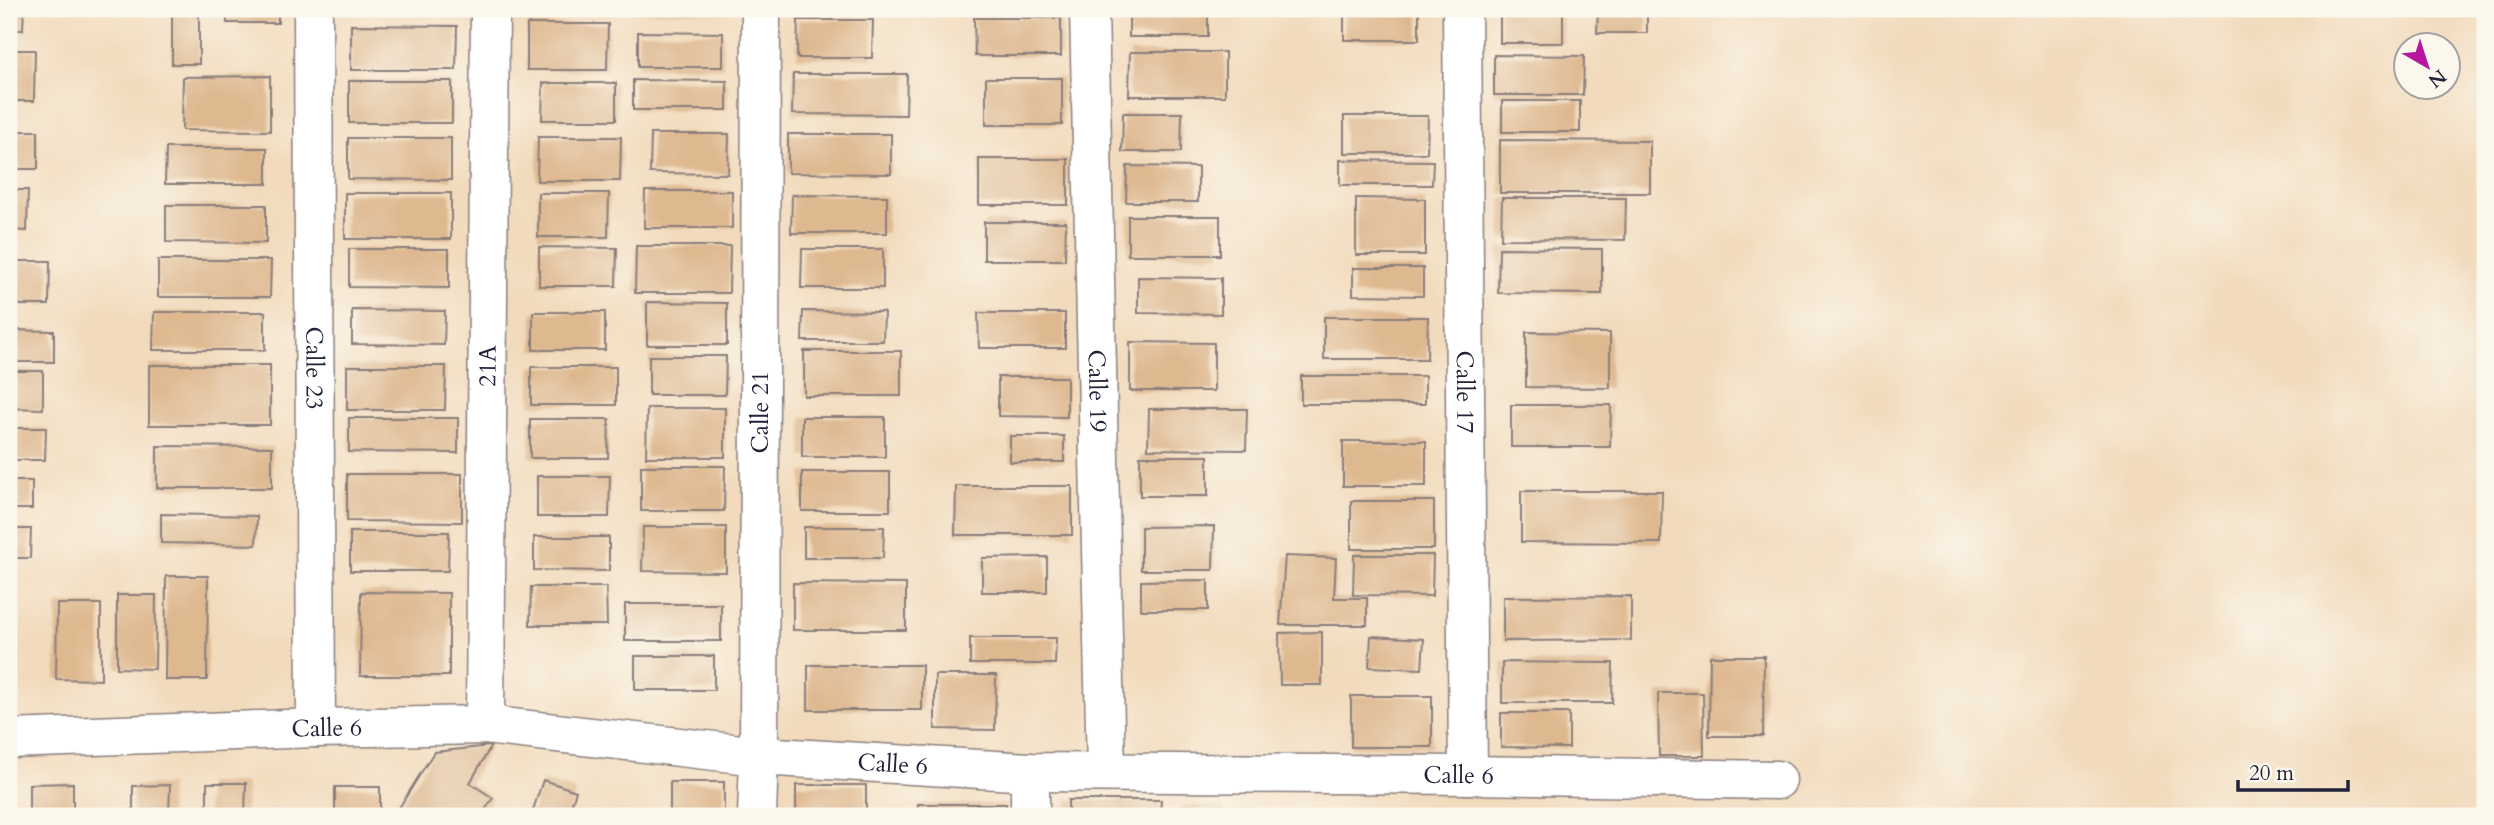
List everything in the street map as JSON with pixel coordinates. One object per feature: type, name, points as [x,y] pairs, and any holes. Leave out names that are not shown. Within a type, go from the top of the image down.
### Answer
[{"type":"street","name":"Calle 23","points":[[313,9],[316,728]]},
{"type":"street","name":"21A","points":[[485,725],[490,9]]},
{"type":"street","name":"Calle 21","points":[[757,816],[761,9]]},
{"type":"street","name":"Calle 19","points":[[1088,9],[1106,772]]},
{"type":"street","name":"Calle 17","points":[[1462,9],[1468,775]]},
{"type":"street","name":"Calle 6","points":[[9,738],[485,725],[759,756],[1030,772],[1777,780]]},
{"type":"street","points":[[1030,772],[1030,816]]},
{"type":"building","points":[[9,9],[24,9],[23,30],[9,30]]},
{"type":"building","points":[[172,9],[199,9],[199,64],[172,64]]},
{"type":"building","points":[[227,9],[278,9],[278,23],[227,23]]},
{"type":"building","points":[[528,9],[600,9],[600,15],[528,15]]},
{"type":"building","points":[[633,9],[727,9],[727,12],[632,12]]},
{"type":"building","points":[[1129,9],[1208,9],[1208,37],[1129,37]]},
{"type":"building","points":[[1344,9],[1419,9],[1419,40],[1344,40]]},
{"type":"building","points":[[1500,9],[1563,9],[1563,43],[1500,43]]},
{"type":"building","points":[[1598,9],[1647,9],[1647,33],[1597,33]]},
{"type":"building","points":[[974,18],[1061,18],[1061,56],[975,56]]},
{"type":"building","points":[[798,20],[873,20],[872,58],[797,58]]},
{"type":"building","points":[[527,24],[608,24],[607,70],[527,70]]},
{"type":"building","points":[[351,25],[457,26],[456,70],[351,70]]},
{"type":"building","points":[[638,32],[723,33],[723,67],[638,67]]},
{"type":"building","points":[[9,50],[35,50],[34,101],[9,101]]},
{"type":"building","points":[[1130,52],[1225,52],[1225,96],[1129,96]]},
{"type":"building","points":[[1494,55],[1584,56],[1583,95],[1494,95]]},
{"type":"building","points":[[793,74],[907,74],[906,115],[792,114]]},
{"type":"building","points":[[270,76],[270,131],[182,130],[183,77]]},
{"type":"building","points":[[986,78],[1062,78],[1062,125],[986,125]]},
{"type":"building","points":[[633,80],[727,81],[727,110],[633,110]]},
{"type":"building","points":[[349,81],[452,81],[452,123],[349,123]]},
{"type":"building","points":[[543,83],[616,83],[616,120],[542,120]]},
{"type":"building","points":[[1502,101],[1580,101],[1580,132],[1502,132]]},
{"type":"building","points":[[1123,113],[1182,113],[1181,152],[1122,152]]},
{"type":"building","points":[[1344,116],[1428,116],[1427,153],[1344,153]]},
{"type":"building","points":[[9,131],[38,131],[38,169],[9,169]]},
{"type":"building","points":[[651,134],[729,134],[728,174],[650,173]]},
{"type":"building","points":[[788,134],[891,134],[891,174],[788,173]]},
{"type":"building","points":[[538,137],[621,137],[620,181],[537,181]]},
{"type":"building","points":[[348,138],[451,138],[451,180],[348,179]]},
{"type":"building","points":[[1500,140],[1650,141],[1650,193],[1500,193]]},
{"type":"building","points":[[166,148],[267,148],[267,184],[165,184]]},
{"type":"building","points":[[979,159],[1068,159],[1068,205],[979,205]]},
{"type":"building","points":[[1340,160],[1433,161],[1432,185],[1340,185]]},
{"type":"building","points":[[1127,166],[1198,167],[1198,202],[1126,202]]},
{"type":"building","points":[[9,190],[28,190],[27,231],[9,230]]},
{"type":"building","points":[[645,191],[732,191],[732,228],[644,228]]},
{"type":"building","points":[[345,193],[451,193],[451,239],[345,239]]},
{"type":"building","points":[[538,193],[609,193],[608,237],[538,237]]},
{"type":"building","points":[[792,195],[887,196],[887,233],[791,233]]},
{"type":"building","points":[[1356,198],[1425,199],[1425,255],[1356,255]]},
{"type":"building","points":[[1502,198],[1626,198],[1625,240],[1501,239]]},
{"type":"building","points":[[166,205],[266,205],[266,243],[166,242]]},
{"type":"building","points":[[1128,216],[1220,216],[1220,255],[1128,255]]},
{"type":"building","points":[[984,222],[1066,222],[1065,260],[984,260]]},
{"type":"building","points":[[636,246],[730,246],[729,293],[635,293]]},
{"type":"building","points":[[539,247],[617,248],[616,286],[539,286]]},
{"type":"building","points":[[1499,248],[1602,249],[1602,294],[1498,293]]},
{"type":"building","points":[[349,249],[449,249],[449,288],[349,287]]},
{"type":"building","points":[[802,249],[883,249],[883,288],[801,288]]},
{"type":"building","points":[[158,260],[271,260],[270,297],[158,297]]},
{"type":"building","points":[[9,261],[50,261],[49,305],[9,305]]},
{"type":"building","points":[[1353,268],[1423,268],[1423,296],[1353,295]]},
{"type":"building","points":[[1138,277],[1221,278],[1221,314],[1138,313]]},
{"type":"building","points":[[647,302],[727,303],[727,345],[647,345]]},
{"type":"building","points":[[352,310],[445,311],[444,345],[352,344]]},
{"type":"building","points":[[803,311],[884,312],[883,341],[802,341]]},
{"type":"building","points":[[154,312],[265,312],[265,350],[153,350]]},
{"type":"building","points":[[533,312],[605,312],[605,350],[533,350]]},
{"type":"building","points":[[978,313],[1065,313],[1065,348],[979,348]]},
{"type":"building","points":[[1324,317],[1428,317],[1427,359],[1324,359]]},
{"type":"building","points":[[9,330],[54,331],[54,362],[9,362]]},
{"type":"building","points":[[1526,332],[1610,333],[1610,388],[1526,387]]},
{"type":"building","points":[[1130,342],[1214,343],[1214,391],[1130,391]]},
{"type":"building","points":[[804,351],[901,351],[901,396],[804,396]]},
{"type":"building","points":[[649,356],[726,356],[725,395],[649,395]]},
{"type":"building","points":[[149,365],[270,365],[270,425],[149,425]]},
{"type":"building","points":[[347,366],[446,366],[445,410],[347,410]]},
{"type":"building","points":[[531,367],[616,367],[616,405],[531,405]]},
{"type":"building","points":[[9,371],[43,371],[43,409],[9,408]]},
{"type":"building","points":[[1301,376],[1425,376],[1425,404],[1301,404]]},
{"type":"building","points":[[998,377],[1067,377],[1067,417],[998,416]]},
{"type":"building","points":[[1511,405],[1611,405],[1610,447],[1511,447]]},
{"type":"building","points":[[647,408],[725,408],[725,457],[646,457]]},
{"type":"building","points":[[1149,409],[1247,409],[1246,450],[1148,449]]},
{"type":"building","points":[[802,417],[885,417],[885,457],[802,457]]},
{"type":"building","points":[[349,418],[458,418],[458,453],[349,452]]},
{"type":"building","points":[[530,419],[609,419],[608,458],[530,458]]},
{"type":"building","points":[[9,428],[46,428],[45,460],[9,460]]},
{"type":"building","points":[[1010,436],[1064,436],[1064,462],[1010,462]]},
{"type":"building","points":[[1343,441],[1426,441],[1426,486],[1343,486]]},
{"type":"building","points":[[157,446],[272,447],[272,488],[157,488]]},
{"type":"building","points":[[1140,456],[1208,456],[1208,496],[1140,496]]},
{"type":"building","points":[[641,466],[725,466],[724,511],[641,511]]},
{"type":"building","points":[[802,472],[890,472],[890,511],[802,511]]},
{"type":"building","points":[[347,474],[462,474],[462,522],[347,521]]},
{"type":"building","points":[[537,476],[610,476],[609,517],[537,517]]},
{"type":"building","points":[[9,481],[32,481],[32,509],[9,509]]},
{"type":"building","points":[[956,486],[1072,486],[1072,535],[955,535]]},
{"type":"building","points":[[1521,491],[1662,491],[1661,543],[1521,542]]},
{"type":"building","points":[[1351,501],[1434,501],[1434,549],[1351,549]]},
{"type":"building","points":[[161,514],[257,516],[256,545],[161,543]]},
{"type":"building","points":[[1214,526],[1213,570],[1141,570],[1141,527]]},
{"type":"building","points":[[643,527],[726,527],[726,572],[642,571]]},
{"type":"building","points":[[804,527],[884,527],[883,558],[804,558]]},
{"type":"building","points":[[9,529],[31,529],[30,558],[9,558]]},
{"type":"building","points":[[350,532],[449,532],[448,571],[350,571]]},
{"type":"building","points":[[534,537],[609,537],[609,571],[534,570]]},
{"type":"building","points":[[1354,555],[1433,555],[1432,596],[1353,595]]},
{"type":"building","points":[[1285,556],[1336,558],[1334,598],[1367,598],[1367,625],[1280,625]]},
{"type":"building","points":[[1047,557],[1047,592],[982,592],[982,558]]},
{"type":"building","points":[[166,576],[208,576],[207,680],[165,680]]},
{"type":"building","points":[[1208,580],[1208,610],[1141,610],[1141,581]]},
{"type":"building","points":[[793,583],[906,584],[906,630],[793,630]]},
{"type":"building","points":[[531,587],[606,587],[607,625],[530,625]]},
{"type":"building","points":[[361,592],[449,593],[449,676],[360,676]]},
{"type":"building","points":[[117,595],[156,595],[155,669],[117,668]]},
{"type":"building","points":[[1631,596],[1631,640],[1503,641],[1503,597]]},
{"type":"building","points":[[57,604],[101,604],[101,680],[56,679]]},
{"type":"building","points":[[625,604],[721,604],[721,641],[625,641]]},
{"type":"building","points":[[1322,632],[1322,685],[1280,685],[1279,633]]},
{"type":"building","points":[[1371,636],[1424,639],[1422,669],[1369,667]]},
{"type":"building","points":[[970,638],[1056,638],[1055,664],[970,664]]},
{"type":"building","points":[[635,656],[714,656],[714,690],[635,690]]},
{"type":"building","points":[[1710,656],[1764,656],[1763,736],[1709,736]]},
{"type":"building","points":[[1502,662],[1613,663],[1612,703],[1502,703]]},
{"type":"building","points":[[808,665],[922,665],[922,710],[808,710]]},
{"type":"building","points":[[935,675],[996,675],[995,730],[935,729]]},
{"type":"building","points":[[1658,693],[1703,693],[1704,756],[1659,756]]},
{"type":"building","points":[[1351,696],[1432,696],[1432,747],[1351,747]]},
{"type":"building","points":[[1501,713],[1569,713],[1569,748],[1501,747]]},
{"type":"building","points":[[491,746],[470,783],[493,798],[481,816],[394,816],[434,752]]},
{"type":"building","points":[[543,780],[576,791],[568,816],[531,816]]},
{"type":"building","points":[[670,782],[724,782],[724,816],[670,816]]},
{"type":"building","points":[[73,783],[73,816],[29,816],[29,784]]},
{"type":"building","points":[[207,783],[246,783],[245,816],[207,816]]},
{"type":"building","points":[[170,785],[169,816],[133,816],[133,786]]},
{"type":"building","points":[[796,785],[866,785],[866,816],[796,816]]},
{"type":"building","points":[[335,787],[380,787],[380,816],[335,816]]},
{"type":"building","points":[[1068,800],[1161,800],[1160,816],[1068,816]]},
{"type":"building","points":[[918,804],[1006,804],[1006,816],[918,816]]},
{"type":"building","points":[[1184,806],[1224,806],[1224,816],[1184,816]]}]
